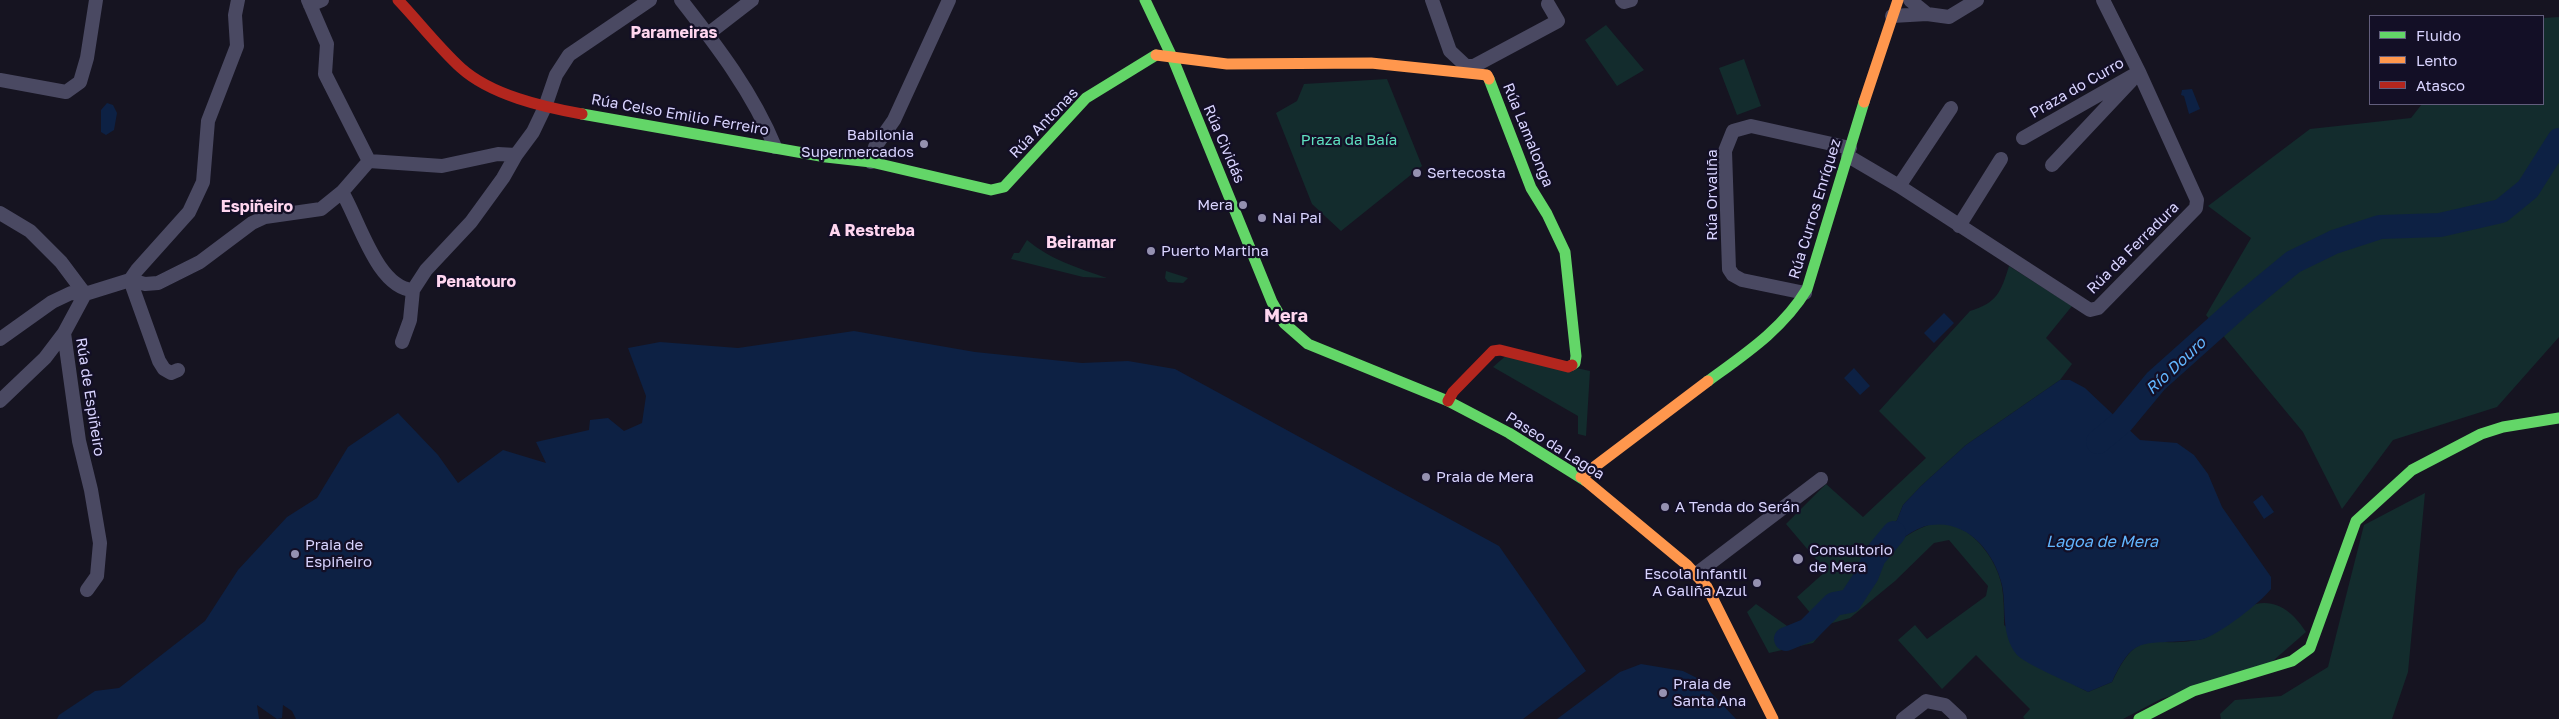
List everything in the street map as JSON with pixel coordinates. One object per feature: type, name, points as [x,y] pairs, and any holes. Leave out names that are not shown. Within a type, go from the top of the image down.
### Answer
[{"type":"street","points":[[0,80],[66,92],[80,82],[87,58],[96,0]]},
{"type":"street","points":[[130,280],[189,212],[203,182],[208,121],[237,46],[235,15],[238,0]]},
{"type":"street","name":"Rúa Celso Emilio Ferreiro","points":[[398,0],[462,69],[504,94],[545,107],[826,157],[871,162],[991,190]]},
{"type":"street","points":[[402,342],[410,320],[413,290],[426,270],[471,222],[504,178],[516,156],[533,132],[545,107],[556,75],[569,55],[650,0]]},
{"type":"street","points":[[681,0],[708,34],[762,116],[776,147]]},
{"type":"street","points":[[708,34],[752,0]]},
{"type":"street","points":[[871,162],[874,147],[894,120],[949,0]]},
{"type":"street","name":"Rúa Cividás","points":[[1145,0],[1173,59],[1272,302]]},
{"type":"street","points":[[1432,0],[1450,51],[1466,66],[1474,66],[1558,21],[1548,4]]},
{"type":"street","points":[[1622,0],[1624,2],[1631,0]]},
{"type":"street","points":[[1910,0],[1926,14]]},
{"type":"street","points":[[1893,5],[1926,14],[1949,17],[1977,0]]},
{"type":"street","name":"Rúa da Ferradura","points":[[1849,152],[1959,226],[2090,310],[2098,308],[2196,208],[2197,200],[2140,72],[2103,0]]},
{"type":"street","points":[[314,2],[327,44],[325,74],[369,161]]},
{"type":"street","name":"Rúa Curros Enríquez","points":[[1581,477],[1770,335],[1785,322],[1805,293],[1811,280],[1893,5]]},
{"type":"street","name":"Rúa Antonas","points":[[991,190],[1004,187],[1086,98],[1156,55],[1173,59]]},
{"type":"street","name":"Rúa Lamalonga","points":[[1173,59],[1264,64],[1348,62],[1440,69],[1453,76],[1480,72],[1487,75],[1531,188],[1547,214],[1565,252],[1571,327],[1576,356],[1575,363],[1568,368],[1500,350],[1493,352],[1453,392],[1448,401]]},
{"type":"street","name":"Praza do Curro","points":[[2023,138],[2140,72]]},
{"type":"street","name":"Praza do Curro","points":[[2052,165],[2140,72]]},
{"type":"street","points":[[1899,186],[1951,108]]},
{"type":"street","name":"Rúa Orvaliña","points":[[1805,293],[1742,280],[1733,275],[1729,269],[1725,151],[1733,131],[1751,126],[1849,152]]},
{"type":"street","points":[[369,161],[442,166],[498,154],[516,156]]},
{"type":"street","points":[[1959,226],[2001,159]]},
{"type":"street","points":[[0,339],[52,302],[71,294],[85,294],[130,280],[145,284],[158,283],[200,262],[252,223],[265,217],[321,209],[342,192],[369,161]]},
{"type":"street","points":[[342,192],[383,272],[396,286],[413,290]]},
{"type":"street","points":[[0,213],[30,231],[61,262],[85,294]]},
{"type":"street","points":[[130,280],[159,361],[164,369],[171,373],[178,370]]},
{"type":"street","name":"Rúa de Espiñeiro","points":[[85,294],[64,333],[79,442],[92,490],[100,543],[97,576],[87,590]]},
{"type":"street","name":"Paseo da Lagoa","points":[[1272,302],[1284,323],[1308,344],[1448,401],[1509,433],[1581,477],[1696,574],[1717,603],[1773,719]]},
{"type":"street","points":[[0,401],[45,358],[64,333]]},
{"type":"street","points":[[2139,719],[2193,691],[2292,661],[2310,648],[2356,521],[2412,470],[2481,434],[2503,427],[2559,418]]},
{"type":"street","points":[[1696,574],[1821,479]]},
{"type":"street","points":[[1903,719],[1926,701],[1945,705],[1960,719]]},
{"type":"green space","points":[[2559,17],[2559,337],[2497,407],[2393,440],[2342,509],[2303,432],[2206,315],[2251,238],[2208,206],[2310,129],[2411,118],[2421,105],[2544,105],[2544,18]]},
{"type":"green space","points":[[1606,25],[1644,70],[1617,86],[1585,40]]},
{"type":"green space","points":[[1744,59],[1761,106],[1737,115],[1719,68]]},
{"type":"green space","name":"Praza da Baía","points":[[1387,79],[1422,166],[1341,231],[1312,204],[1276,113],[1297,101],[1304,84]]},
{"type":"green space","points":[[1027,240],[1055,258],[1107,278],[1083,277],[1011,259],[1014,253],[1019,253]]},
{"type":"green space","points":[[2009,266],[2072,306],[2046,338],[2072,364],[2060,380],[1966,445],[1921,486],[1903,505],[1897,520],[1876,545],[1872,556],[1877,559],[1914,531],[1928,525],[1941,523],[1954,525],[1965,531],[1986,551],[1999,575],[2003,596],[2004,625],[2075,685],[2088,692],[2112,682],[2131,651],[2140,645],[2149,642],[2185,642],[2204,638],[2252,606],[2264,603],[2279,606],[2286,610],[2306,632],[2266,667],[2161,699],[2123,719],[2025,719],[2023,717],[2030,709],[1976,655],[1942,689],[1898,640],[1915,625],[1927,639],[1986,596],[1988,586],[1949,540],[1934,543],[1895,581],[1850,618],[1829,624],[1813,643],[1769,653],[1747,612],[1756,604],[1790,628],[1812,615],[1797,597],[1826,571],[1786,524],[1826,484],[1863,517],[1926,458],[1879,411],[1970,311],[1986,304],[1997,295]]},
{"type":"green space","points":[[1166,271],[1188,278],[1183,283],[1168,282],[1165,278]]},
{"type":"green space","points":[[1509,353],[1590,371],[1586,436],[1578,434],[1578,416],[1493,367]]},
{"type":"green space","points":[[2425,493],[2408,672],[2392,719],[2221,719],[2220,714],[2235,700],[2281,696],[2328,667],[2364,525]]},
{"type":"water","points":[[2192,89],[2200,109],[2189,114],[2184,96],[2181,95],[2182,90]]},
{"type":"water","points":[[107,103],[113,105],[117,113],[114,130],[106,135],[101,132],[101,110]]},
{"type":"water","points":[[1944,313],[1954,323],[1934,343],[1924,333]]},
{"type":"water","points":[[854,331],[975,352],[1082,363],[1128,361],[1175,369],[1499,546],[1586,671],[1523,719],[296,719],[292,711],[283,705],[282,718],[277,719],[257,705],[259,719],[57,719],[59,715],[95,691],[119,688],[205,621],[238,570],[287,517],[317,498],[348,447],[398,413],[438,455],[458,483],[503,450],[546,463],[536,442],[589,430],[590,420],[608,418],[624,431],[642,423],[646,396],[628,348],[660,342],[738,348]]},
{"type":"water","points":[[1854,368],[1870,386],[1860,395],[1844,378]]},
{"type":"water","name":"Lagoa de Mera","points":[[2060,380],[2070,380],[2085,388],[2140,440],[2177,443],[2194,455],[2208,474],[2222,507],[2271,577],[2271,589],[2266,595],[2219,631],[2201,640],[2157,642],[2139,646],[2126,657],[2112,682],[2088,692],[2039,669],[2017,655],[2008,639],[2002,585],[1998,573],[1986,550],[1968,533],[1944,525],[1925,526],[1902,539],[1877,559],[1871,556],[1876,545],[1897,520],[1903,505],[1921,486],[1966,445]]},
{"type":"water","points":[[2262,495],[2274,512],[2264,519],[2253,502]]},
{"type":"water","name":"Praia de Santa Ana","points":[[1641,664],[1683,671],[1697,678],[1736,719],[1557,719],[1620,672]]},
{"type":"waterway","name":"Río Douro","points":[[2098,442],[2122,422],[2156,381],[2241,305],[2293,262],[2334,242],[2380,227],[2440,225],[2501,211],[2528,189],[2559,140]]},
{"type":"waterway","name":"Río Douro","points":[[1786,639],[1808,630],[1834,604],[1850,601],[1867,575],[1874,557],[1894,533]]},
{"type":"traffic: fast","points":[[1145,0],[1173,59],[1272,302],[1284,323],[1308,344],[1448,401],[1509,433],[1586,481]]},
{"type":"traffic: fast","points":[[582,114],[826,157],[871,162],[991,190],[1004,187],[1086,98],[1156,55]]},
{"type":"traffic: fast","points":[[1489,79],[1531,188],[1547,214],[1565,252],[1576,356],[1575,363],[1572,365]]},
{"type":"traffic: fast","points":[[1708,381],[1775,329],[1807,289],[1864,102]]},
{"type":"traffic: fast","points":[[2139,719],[2193,691],[2292,661],[2310,648],[2356,521],[2412,470],[2481,434],[2503,427],[2559,418]]},
{"type":"traffic: slow","points":[[1864,102],[1898,0]]},
{"type":"traffic: slow","points":[[1156,55],[1227,64],[1371,63],[1487,75],[1489,79]]},
{"type":"traffic: slow","points":[[1581,477],[1708,381]]},
{"type":"traffic: slow","points":[[1586,481],[1687,565],[1707,587],[1773,719]]},
{"type":"traffic: jam","points":[[398,0],[444,52],[461,68],[487,86],[534,103],[582,114]]},
{"type":"traffic: jam","points":[[1448,401],[1453,392],[1493,351],[1500,350],[1568,367],[1572,365]]},
{"type":"place","name":"Babilonia Supermercados","points":[[924,144]]},
{"type":"place","name":"Sertecosta","points":[[1417,173]]},
{"type":"place","name":"Mera","points":[[1243,205]]},
{"type":"place","name":"Nai Pai","points":[[1262,218]]},
{"type":"place","name":"Puerto Martina","points":[[1151,251]]},
{"type":"place","name":"Praia de Mera","points":[[1426,477]]},
{"type":"place","name":"A Tenda do Serán","points":[[1665,507]]},
{"type":"place","name":"Praia de Espiñeiro","points":[[295,554]]},
{"type":"place","name":"Consultorio de Mera","points":[[1798,559]]},
{"type":"place","name":"Escola Infantil A Galiña Azul","points":[[1757,583]]},
{"type":"place","name":"Praia de Santa Ana","points":[[1663,693]]},
{"type":"district","name":"Parameiras","points":[[674,33]]},
{"type":"district","name":"Espiñeiro","points":[[257,207]]},
{"type":"district","name":"A Restreba","points":[[872,231]]},
{"type":"district","name":"Beiramar","points":[[1081,243]]},
{"type":"district","name":"Penatouro","points":[[476,282]]},
{"type":"district","name":"Mera","points":[[1286,316]]}]
